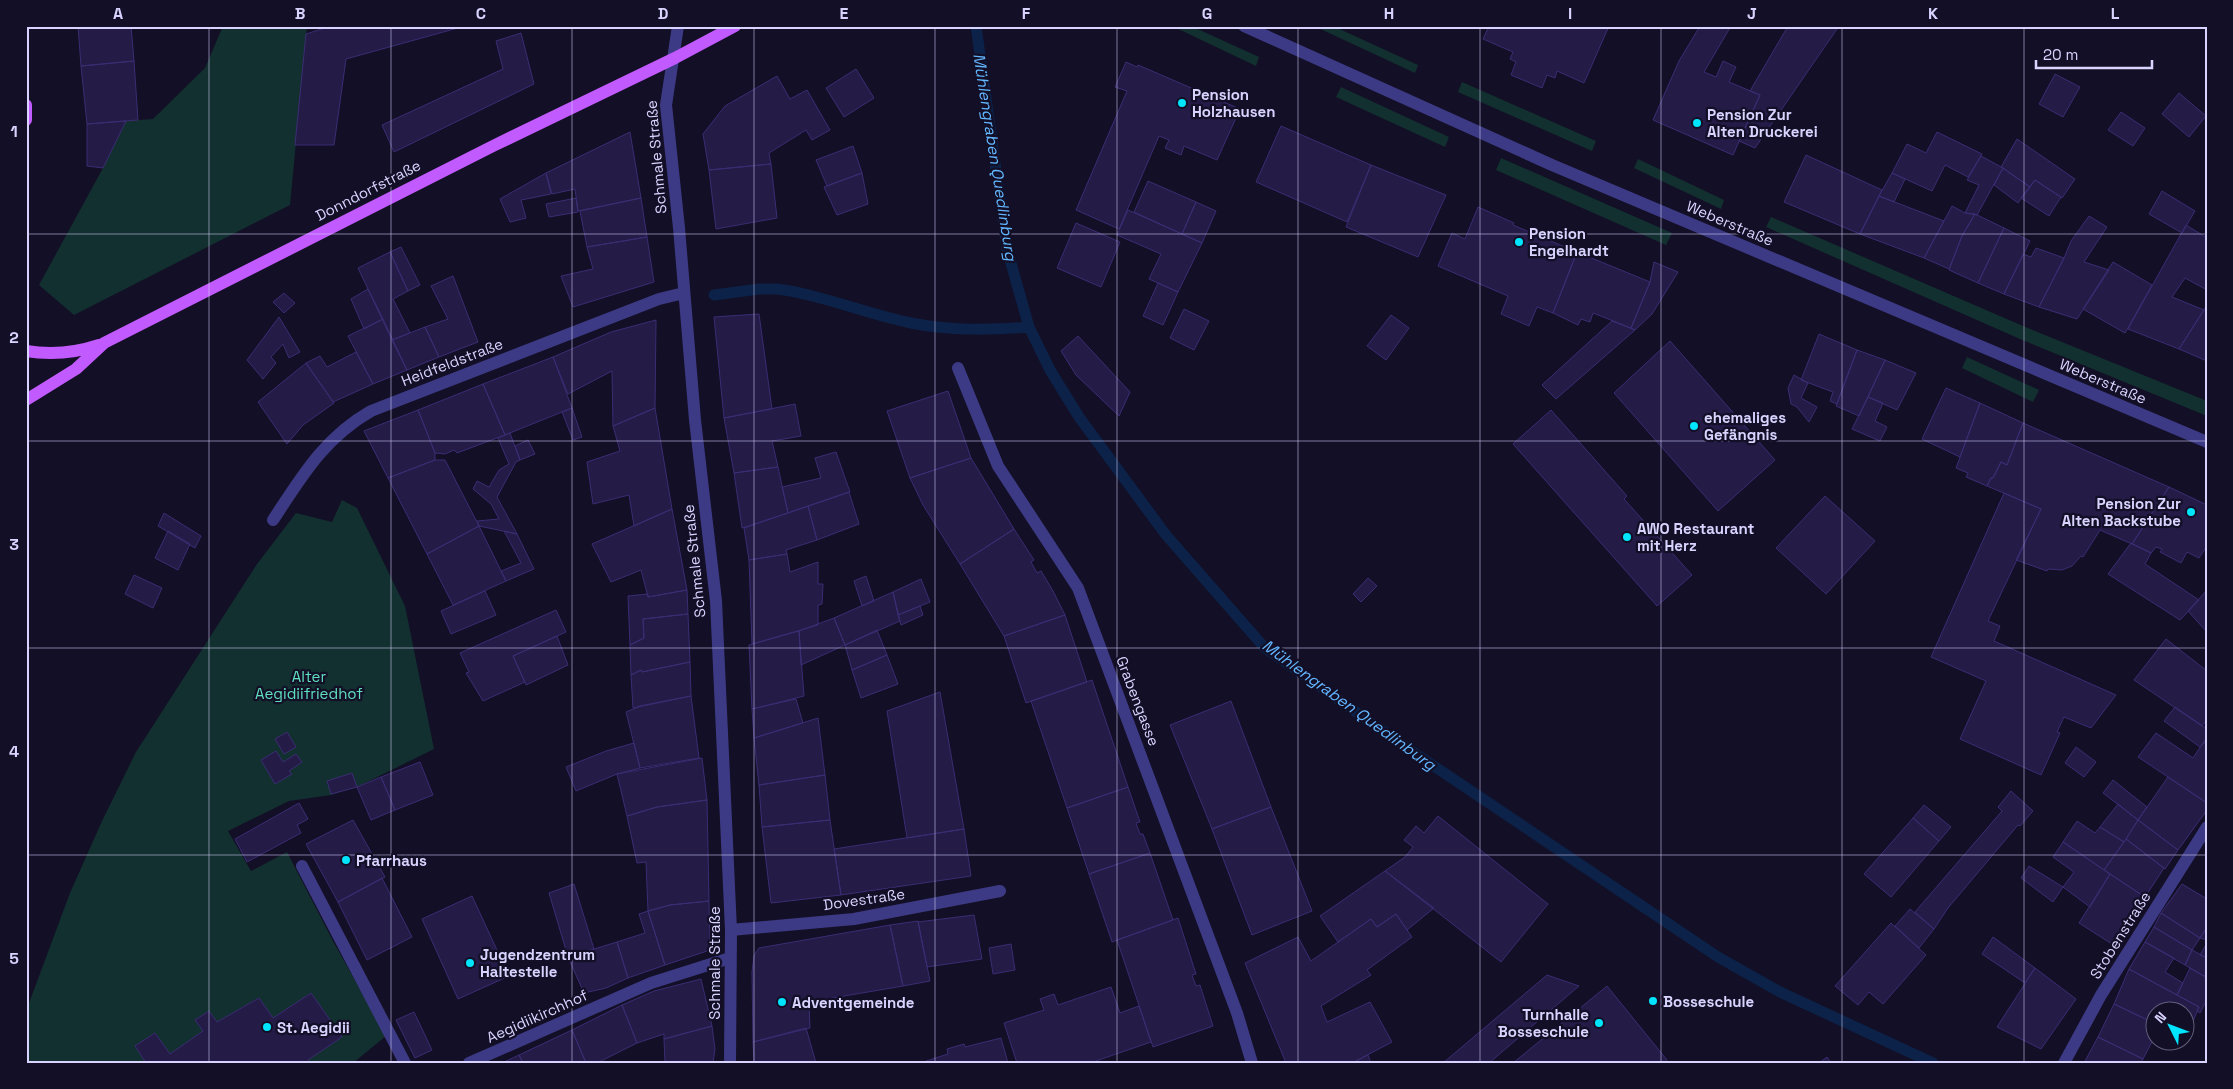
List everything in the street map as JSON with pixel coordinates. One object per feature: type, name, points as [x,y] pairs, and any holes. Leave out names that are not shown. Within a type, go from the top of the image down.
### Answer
[{"type":"main road","name":"Donndorfstraße","points":[[26,400],[76,369],[104,344],[484,150],[675,58],[735,26]]},
{"type":"main road","points":[[26,105],[26,120]]},
{"type":"main road","points":[[26,351],[50,353],[77,352],[104,344]]},
{"type":"street","name":"Schmale Straße","points":[[678,26],[675,58],[666,105],[696,420],[716,601],[731,930],[730,1063]]},
{"type":"street","name":"Weberstraße","points":[[1244,26],[1494,137],[1552,165],[2207,442]]},
{"type":"street","name":"Heidfeldstraße","points":[[273,520],[314,458],[349,424],[371,411],[659,298],[684,293]]},
{"type":"street","name":"Grabengasse","points":[[958,368],[998,466],[1078,588],[1237,1013],[1250,1062]]},
{"type":"street","name":"Stobenstraße","points":[[2064,1063],[2101,995],[2207,827]]},
{"type":"street","points":[[302,866],[405,1063]]},
{"type":"street","name":"Dovestraße","points":[[731,930],[854,919],[1000,891]]},
{"type":"street","name":"Aegidiikirchhof","points":[[469,1063],[651,983],[730,958]]},
{"type":"green space","points":[[223,26],[307,26],[290,205],[74,315],[39,285],[103,168],[126,121],[153,119],[205,68]]},
{"type":"green space","points":[[1172,26],[1191,26],[1259,57],[1256,66]]},
{"type":"green space","points":[[1314,26],[1333,26],[1418,65],[1415,73]]},
{"type":"green space","points":[[1462,82],[1596,141],[1592,151],[1458,92]]},
{"type":"green space","points":[[1341,87],[1449,137],[1445,147],[1336,97]]},
{"type":"green space","points":[[1501,158],[1672,233],[1666,245],[1496,170]]},
{"type":"green space","points":[[1638,159],[1724,200],[1721,209],[1634,168]]},
{"type":"green space","points":[[1771,217],[2023,326],[2207,401],[2207,416],[2020,339],[1766,227]]},
{"type":"green space","points":[[1967,357],[2039,390],[2033,402],[1962,368]]},
{"type":"green space","name":"Alter Aegidiifriedhof","points":[[342,500],[357,508],[405,606],[434,749],[357,787],[331,795],[289,801],[228,831],[251,871],[287,852],[333,941],[386,1036],[353,1063],[310,1063],[308,1060],[342,1037],[311,993],[273,1018],[258,998],[217,1022],[209,1011],[195,1020],[203,1031],[170,1054],[155,1033],[135,1046],[146,1063],[26,1063],[26,1011],[70,893],[102,821],[136,752],[257,564],[296,513],[332,522]]},
{"type":"building","points":[[78,26],[131,26],[134,61],[81,66]]},
{"type":"building","points":[[331,26],[465,26],[346,59],[334,145],[295,145],[306,34]]},
{"type":"building","points":[[1489,26],[1609,26],[1584,83],[1557,71],[1555,78],[1547,75],[1542,88],[1511,75],[1516,62],[1510,59],[1513,52],[1483,39]]},
{"type":"building","points":[[1700,26],[1731,26],[1704,72],[1716,77],[1723,61],[1736,67],[1729,82],[1760,95],[1733,155],[1653,120],[1679,61]]},
{"type":"building","points":[[1788,26],[1839,26],[1755,148],[1739,141],[1760,95],[1750,91]]},
{"type":"building","points":[[521,33],[534,84],[394,152],[382,125],[503,69],[496,41]]},
{"type":"building","points":[[134,61],[138,120],[87,124],[81,66]]},
{"type":"building","points":[[1126,62],[1137,67],[1138,65],[1240,109],[1217,160],[1184,146],[1181,155],[1165,148],[1169,140],[1159,136],[1119,229],[1076,210],[1127,91],[1115,87]]},
{"type":"building","points":[[856,69],[874,98],[844,117],[826,88]]},
{"type":"building","points":[[2055,74],[2080,87],[2063,117],[2039,104]]},
{"type":"building","points":[[777,76],[790,99],[807,90],[830,130],[812,140],[806,130],[769,153],[771,164],[709,170],[703,134],[725,106]]},
{"type":"building","points":[[2179,93],[2206,116],[2189,137],[2162,114]]},
{"type":"building","points":[[2121,112],[2145,128],[2133,146],[2108,130]]},
{"type":"building","points":[[126,121],[103,168],[87,166],[87,124]]},
{"type":"building","points":[[1281,126],[1371,165],[1347,222],[1256,182]]},
{"type":"building","points":[[630,132],[641,198],[578,211],[575,189],[552,194],[546,173]]},
{"type":"building","points":[[1937,132],[1982,154],[1968,177],[1945,165],[1932,191],[1892,173],[1907,144],[1926,153]]},
{"type":"building","points":[[2017,139],[2075,179],[2062,198],[2035,180],[2030,187],[2001,167]]},
{"type":"building","points":[[853,146],[862,173],[827,186],[816,160]]},
{"type":"building","points":[[1806,155],[1882,190],[1860,234],[1784,202]]},
{"type":"building","points":[[1981,156],[2003,168],[1977,215],[1965,213],[1979,185],[1967,180]]},
{"type":"building","points":[[771,164],[777,218],[716,229],[709,170]]},
{"type":"building","points":[[1371,165],[1446,195],[1418,257],[1346,227]]},
{"type":"building","points":[[2003,168],[2030,187],[2018,203],[1994,185]]},
{"type":"building","points":[[546,173],[551,194],[521,200],[526,218],[510,222],[500,199]]},
{"type":"building","points":[[862,173],[868,204],[837,215],[824,187]]},
{"type":"building","points":[[1892,173],[1905,179],[1894,202],[1879,196]]},
{"type":"building","points":[[2035,180],[2061,197],[2049,216],[2021,198]]},
{"type":"building","points":[[1148,181],[1196,202],[1182,234],[1134,212]]},
{"type":"building","points":[[2162,191],[2195,211],[2182,233],[2149,214]]},
{"type":"building","points":[[1879,196],[1944,221],[1924,258],[1860,234]]},
{"type":"building","points":[[576,198],[578,212],[549,217],[546,204]]},
{"type":"building","points":[[641,198],[647,237],[587,247],[580,211]]},
{"type":"building","points":[[1196,202],[1216,211],[1202,243],[1182,234]]},
{"type":"building","points":[[1952,206],[1965,213],[1975,214],[1962,236],[1949,269],[1924,258]]},
{"type":"building","points":[[1478,207],[1514,223],[1513,225],[1577,252],[1553,313],[1537,307],[1529,326],[1501,314],[1508,296],[1438,266],[1452,233],[1465,239]]},
{"type":"building","points":[[1128,210],[1202,243],[1178,292],[1149,279],[1161,254],[1117,235]]},
{"type":"building","points":[[1975,214],[2004,228],[1978,283],[1949,270],[1962,236]]},
{"type":"building","points":[[2089,216],[2107,227],[2084,262],[2109,270],[2077,319],[2039,307],[2071,241]]},
{"type":"building","points":[[1076,223],[1120,242],[1101,287],[1057,268]]},
{"type":"building","points":[[2186,225],[2207,238],[2207,290],[2185,278],[2172,297],[2204,310],[2179,349],[2128,329]]},
{"type":"building","points":[[2004,228],[2030,241],[2004,294],[1978,283]]},
{"type":"building","points":[[647,237],[654,282],[573,307],[561,276],[593,269],[587,247]]},
{"type":"building","points":[[401,247],[420,285],[408,291],[390,252]]},
{"type":"building","points":[[2036,248],[2064,258],[2039,307],[2004,294],[2023,254],[2031,257]]},
{"type":"building","points":[[390,252],[408,291],[393,299],[410,333],[392,340],[358,268]]},
{"type":"building","points":[[1577,252],[1650,282],[1631,328],[1593,313],[1590,322],[1581,319],[1578,325],[1553,313]]},
{"type":"building","points":[[1654,262],[1678,272],[1652,314],[1635,330],[1631,328],[1650,282]]},
{"type":"building","points":[[2113,262],[2152,285],[2125,333],[2083,309]]},
{"type":"building","points":[[453,276],[478,342],[439,357],[425,327],[448,319],[431,286]]},
{"type":"building","points":[[1158,283],[1178,292],[1163,325],[1143,316]]},
{"type":"building","points":[[368,289],[383,319],[364,329],[351,299]]},
{"type":"building","points":[[284,293],[295,303],[284,313],[273,302]]},
{"type":"building","points":[[2207,305],[2207,361],[2179,349]]},
{"type":"building","points":[[1184,309],[1209,321],[1194,350],[1170,338]]},
{"type":"building","points":[[759,314],[772,409],[724,418],[714,317]]},
{"type":"building","points":[[1391,315],[1409,328],[1386,360],[1367,346]]},
{"type":"building","points":[[279,317],[300,352],[289,358],[283,344],[271,357],[276,363],[263,379],[247,360]]},
{"type":"building","points":[[383,319],[407,370],[373,384],[348,336]]},
{"type":"building","points":[[656,320],[655,408],[613,426],[612,371],[568,394],[553,357],[611,332]]},
{"type":"building","points":[[1612,321],[1635,330],[1556,399],[1542,385]]},
{"type":"building","points":[[425,327],[439,357],[407,370],[392,340]]},
{"type":"building","points":[[1819,334],[1857,350],[1837,404],[1830,401],[1833,392],[1801,380]]},
{"type":"building","points":[[1078,336],[1130,392],[1119,416],[1076,375],[1061,351]]},
{"type":"building","name":"ehemaliges Gefängnis","points":[[1670,341],[1775,460],[1718,511],[1614,393]]},
{"type":"building","points":[[1857,350],[1885,360],[1859,416],[1836,406]]},
{"type":"building","points":[[356,352],[373,384],[333,402],[306,363],[320,356],[327,367]]},
{"type":"building","points":[[553,357],[572,408],[505,435],[483,384]]},
{"type":"building","points":[[1885,360],[1916,373],[1897,410],[1868,397]]},
{"type":"building","points":[[306,363],[334,403],[303,425],[287,444],[258,402]]},
{"type":"building","points":[[1794,375],[1808,383],[1801,398],[1817,407],[1809,422],[1797,407],[1791,404],[1788,388]]},
{"type":"building","points":[[483,384],[505,435],[457,453],[454,450],[445,454],[435,453],[418,410]]},
{"type":"building","points":[[1946,388],[1980,403],[1960,457],[1922,439]]},
{"type":"building","points":[[948,391],[971,458],[910,478],[887,411]]},
{"type":"building","points":[[1868,397],[1883,403],[1875,421],[1887,427],[1880,441],[1852,429]]},
{"type":"building","points":[[1980,403],[2023,423],[2007,465],[2001,462],[1987,486],[1966,477],[1968,473],[1956,468]]},
{"type":"building","points":[[795,404],[801,436],[772,441],[778,467],[734,473],[724,418]]},
{"type":"building","points":[[572,408],[582,437],[573,440],[562,412]]},
{"type":"building","points":[[655,408],[672,509],[634,526],[629,495],[593,504],[587,462],[620,451],[613,426]]},
{"type":"building","points":[[418,410],[435,453],[435,460],[388,478],[364,431]]},
{"type":"building","name":"AWO Restaurant mit Herz","points":[[1551,410],[1627,496],[1624,499],[1692,575],[1657,606],[1513,444]]},
{"type":"building","points":[[2023,423],[2169,487],[2132,544],[2100,530],[2083,557],[2081,556],[2072,566],[2062,570],[2048,569],[2047,571],[2016,560],[2041,509],[1987,486],[2001,462],[2007,465]]},
{"type":"building","points":[[510,433],[520,460],[516,462],[497,497],[517,534],[479,526],[477,521],[499,519],[491,504],[473,489],[477,481],[489,487],[499,470],[509,464],[498,438]]},
{"type":"building","points":[[528,440],[535,454],[520,460],[515,446]]},
{"type":"building","points":[[836,452],[850,492],[788,513],[782,487],[821,478],[815,458]]},
{"type":"building","points":[[971,458],[1014,529],[960,564],[923,505],[910,478]]},
{"type":"building","points":[[435,460],[445,460],[479,526],[427,554],[388,478]]},
{"type":"building","points":[[778,467],[788,513],[742,528],[734,473]]},
{"type":"building","points":[[2169,487],[2207,505],[2207,546],[2199,558],[2187,552],[2181,563],[2160,552],[2162,549],[2156,547],[2151,553],[2132,544]]},
{"type":"building","points":[[849,492],[859,524],[817,540],[808,506]]},
{"type":"building","points":[[2004,493],[2041,509],[1988,621],[2000,626],[1994,641],[2116,695],[2091,728],[2064,717],[2057,732],[2060,733],[2041,775],[1960,739],[1986,681],[1931,657]]},
{"type":"building","points":[[1825,496],[1875,541],[1826,594],[1776,548]]},
{"type":"building","points":[[808,506],[817,540],[786,550],[787,554],[749,560],[744,528]]},
{"type":"building","points":[[672,509],[687,590],[648,597],[641,570],[611,582],[592,544]]},
{"type":"building","points":[[164,513],[201,536],[195,548],[158,526]]},
{"type":"building","points":[[479,526],[506,581],[453,605],[427,554]]},
{"type":"building","points":[[1014,529],[1034,560],[1031,562],[1037,573],[1041,571],[1065,615],[1004,636],[960,564]]},
{"type":"building","points":[[168,531],[190,544],[178,570],[155,558]]},
{"type":"building","points":[[504,531],[517,534],[534,569],[506,581],[501,571],[521,563]]},
{"type":"building","points":[[2131,543],[2151,553],[2145,564],[2199,600],[2180,620],[2108,574]]},
{"type":"building","points":[[787,554],[790,572],[818,562],[818,584],[823,584],[822,604],[818,605],[818,625],[752,644],[749,560]]},
{"type":"building","points":[[134,575],[162,588],[153,608],[125,594]]},
{"type":"building","points":[[866,576],[874,601],[862,606],[854,581]]},
{"type":"building","points":[[1368,578],[1377,586],[1361,602],[1353,594]]},
{"type":"building","points":[[921,579],[930,602],[898,615],[893,592]]},
{"type":"building","points":[[687,590],[688,614],[643,619],[644,638],[630,645],[628,596],[648,594],[648,597]]},
{"type":"building","points":[[2207,590],[2207,628],[2205,630],[2188,611]]},
{"type":"building","points":[[485,591],[496,615],[451,634],[441,611]]},
{"type":"building","points":[[893,592],[900,621],[845,645],[834,618]]},
{"type":"building","points":[[920,606],[923,615],[901,625],[898,615]]},
{"type":"building","points":[[556,610],[566,632],[513,656],[525,682],[483,701],[466,673],[469,672],[460,653]]},
{"type":"building","points":[[688,614],[690,662],[642,672],[641,670],[631,675],[630,645],[644,638],[643,619]]},
{"type":"building","points":[[1065,615],[1087,682],[1026,703],[1004,636]]},
{"type":"building","points":[[834,618],[845,645],[801,665],[799,631]]},
{"type":"building","points":[[877,630],[887,655],[852,670],[845,645]]},
{"type":"building","points":[[799,631],[804,696],[752,709],[749,645]]},
{"type":"building","points":[[557,636],[568,665],[526,685],[513,656]]},
{"type":"building","points":[[2166,639],[2207,671],[2207,720],[2202,726],[2134,680]]},
{"type":"building","points":[[887,655],[898,684],[861,698],[852,670]]},
{"type":"building","points":[[690,662],[691,696],[633,708],[631,675],[641,670],[642,672]]},
{"type":"building","points":[[1092,680],[1128,787],[1067,808],[1031,701]]},
{"type":"building","points":[[940,692],[964,829],[907,838],[887,711]]},
{"type":"building","points":[[691,696],[699,758],[640,768],[626,712],[640,706]]},
{"type":"building","points":[[796,699],[803,723],[754,738],[752,709]]},
{"type":"building","points":[[1231,701],[1271,807],[1212,829],[1170,725]]},
{"type":"building","points":[[2175,707],[2207,729],[2207,740],[2200,747],[2164,721]]},
{"type":"building","points":[[818,718],[825,775],[759,785],[754,738]]},
{"type":"building","points":[[287,732],[296,747],[284,754],[275,739]]},
{"type":"building","points":[[2156,733],[2193,758],[2205,740],[2207,742],[2207,803],[2138,757]]},
{"type":"building","points":[[634,743],[640,768],[617,774],[576,791],[566,767],[606,751]]},
{"type":"building","points":[[2076,747],[2096,762],[2084,777],[2065,763]]},
{"type":"building","points":[[276,751],[283,762],[296,754],[302,762],[289,771],[292,774],[275,784],[261,760]]},
{"type":"building","points":[[702,758],[707,800],[657,807],[627,816],[617,774]]},
{"type":"building","points":[[420,762],[433,795],[395,810],[381,777]]},
{"type":"building","points":[[352,773],[357,787],[331,794],[327,781]]},
{"type":"building","points":[[825,775],[830,820],[762,827],[759,785]]},
{"type":"building","points":[[381,777],[395,810],[371,820],[357,787]]},
{"type":"building","points":[[2168,777],[2207,803],[2207,810],[2178,850],[2138,820]]},
{"type":"building","points":[[2113,780],[2147,807],[2138,820],[2103,793]]},
{"type":"building","points":[[1128,787],[1140,822],[1136,823],[1140,834],[1143,834],[1150,853],[1089,874],[1067,808]]},
{"type":"building","points":[[2011,791],[2033,811],[2020,826],[2018,825],[1948,908],[1934,929],[1915,912],[2002,811],[1998,807]]},
{"type":"building","points":[[707,800],[709,901],[670,905],[648,911],[646,862],[637,863],[627,816],[657,807]]},
{"type":"building","points":[[299,803],[308,819],[297,825],[301,833],[247,862],[235,839]]},
{"type":"building","points":[[2118,804],[2138,820],[2124,842],[2100,827]]},
{"type":"building","points":[[1924,805],[1951,827],[1939,841],[1913,818]]},
{"type":"building","points":[[1271,807],[1312,911],[1252,935],[1212,829]]},
{"type":"building","points":[[1438,816],[1548,904],[1501,962],[1385,871],[1405,857],[1413,847],[1404,840],[1416,826],[1424,833]]},
{"type":"building","points":[[1913,818],[1939,841],[1891,897],[1864,874]]},
{"type":"building","name":"Pfarrhaus","points":[[353,820],[385,877],[338,902],[306,844]]},
{"type":"building","points":[[830,820],[841,895],[771,903],[762,827]]},
{"type":"building","points":[[2138,820],[2178,850],[2165,869],[2126,839]]},
{"type":"building","points":[[2077,821],[2095,833],[2100,827],[2124,842],[2104,870],[2063,842]]},
{"type":"building","points":[[964,829],[971,876],[841,895],[834,849]]},
{"type":"building","points":[[2126,839],[2164,868],[2145,897],[2104,870]]},
{"type":"building","points":[[2063,842],[2110,874],[2090,907],[2063,887],[2074,872],[2053,857]]},
{"type":"building","points":[[1150,853],[1173,920],[1112,942],[1089,874]]},
{"type":"building","points":[[2029,866],[2063,887],[2053,902],[2021,878]]},
{"type":"building","points":[[1385,871],[1434,908],[1407,930],[1396,914],[1377,927],[1371,919],[1338,942],[1320,916]]},
{"type":"building","points":[[2110,874],[2143,896],[2112,944],[2079,923]]},
{"type":"building","points":[[382,878],[412,937],[367,960],[338,902]]},
{"type":"building","points":[[574,884],[594,949],[568,957],[549,893]]},
{"type":"building","points":[[2182,884],[2207,899],[2207,927],[2200,938],[2161,913]]},
{"type":"building","points":[[472,896],[509,976],[458,999],[422,919]]},
{"type":"building","points":[[709,901],[710,950],[665,965],[648,911],[670,905]]},
{"type":"building","points":[[1910,909],[1934,929],[1919,948],[1895,926]]},
{"type":"building","points":[[648,911],[665,965],[628,978],[617,942],[645,933],[639,914]]},
{"type":"building","points":[[2161,913],[2200,938],[2192,950],[2154,927]]},
{"type":"building","points":[[1396,914],[1412,937],[1367,970],[1371,975],[1321,1006],[1327,1022],[1370,1002],[1392,1042],[1352,1063],[1286,1063],[1245,963],[1298,937],[1311,961],[1371,919],[1377,927]]},
{"type":"building","points":[[974,915],[982,959],[927,967],[918,922]]},
{"type":"building","points":[[1178,918],[1196,974],[1192,975],[1196,986],[1200,985],[1213,1026],[1153,1047],[1117,940]]},
{"type":"building","points":[[918,921],[930,981],[903,986],[890,925]]},
{"type":"building","points":[[1891,923],[1926,955],[1883,1004],[1869,992],[1858,1005],[1835,986]]},
{"type":"building","points":[[890,925],[903,986],[809,1002],[810,1028],[753,1042],[752,972],[754,956],[759,948]]},
{"type":"building","points":[[2154,927],[2192,950],[2185,965],[2145,942]]},
{"type":"building","points":[[2207,927],[2207,940],[2200,938]]},
{"type":"building","points":[[1993,937],[2035,968],[2025,983],[1982,954]]},
{"type":"building","points":[[617,942],[628,978],[606,988],[584,993],[568,957]]},
{"type":"building","points":[[2145,942],[2174,958],[2165,972],[2183,983],[2177,995],[2129,969]]},
{"type":"building","points":[[2207,943],[2207,958],[2200,955]]},
{"type":"building","points":[[1011,944],[1015,970],[993,974],[989,948]]},
{"type":"building","points":[[2192,950],[2207,958],[2207,972],[2204,976],[2185,965]]},
{"type":"building","points":[[2035,968],[2076,999],[2041,1049],[1997,1027]]},
{"type":"building","points":[[2190,968],[2207,978],[2207,999],[2200,1013],[2197,1011],[2199,1007],[2196,1005],[2196,1002],[2190,1002],[2177,995]]},
{"type":"building","points":[[2129,969],[2190,1002],[2146,1002],[2146,1019],[2114,1004]]},
{"type":"building","points":[[1547,975],[1579,986],[1489,1063],[1443,1063]]},
{"type":"building","points":[[701,979],[712,1026],[664,1039],[664,1034],[637,1043],[622,1005],[654,991]]},
{"type":"building","name":"Turnhalle Bosseschule","points":[[1607,986],[1667,1060],[1665,1063],[1513,1063]]},
{"type":"building","points":[[1111,987],[1120,1013],[1139,1006],[1151,1042],[1090,1063],[1017,1063],[1004,1023],[1044,1010],[1040,999],[1054,994],[1058,1005]]},
{"type":"building","name":"St. Aegidii","points":[[311,993],[342,1037],[308,1060],[310,1063],[146,1063],[135,1046],[155,1033],[170,1054],[203,1031],[195,1020],[209,1011],[217,1022],[259,998],[273,1018]]},
{"type":"building","points":[[2114,1004],[2146,1019],[2147,1052],[2143,1059],[2098,1037]]},
{"type":"building","points":[[622,1005],[637,1043],[597,1063],[586,1063],[572,1030]]},
{"type":"building","points":[[414,1012],[432,1050],[415,1058],[396,1020]]},
{"type":"building","points":[[712,1026],[715,1049],[713,1063],[665,1063],[664,1039]]},
{"type":"building","points":[[806,1028],[816,1063],[754,1063],[753,1042]]},
{"type":"building","points":[[572,1030],[586,1063],[523,1063],[519,1055]]},
{"type":"building","points":[[2098,1037],[2143,1059],[2141,1063],[2084,1063]]},
{"type":"building","points":[[1001,1038],[1008,1063],[920,1063],[948,1054],[947,1049],[964,1044],[965,1047]]},
{"type":"building","points":[[519,1055],[523,1063],[502,1063]]},
{"type":"building","points":[[1368,1055],[1371,1063],[1352,1063]]},
{"type":"building","points":[[1827,1057],[1831,1063],[1819,1063]]},
{"type":"waterway","name":"Mühlengraben Quedlinburg","points":[[976,26],[1007,249],[1029,327],[1050,370],[1079,417],[1166,535],[1264,647],[1407,748],[1718,957],[1780,992],[1933,1063]]},
{"type":"waterway","points":[[714,295],[759,289],[777,289],[926,326],[970,329],[1029,327]]},
{"type":"place","name":"Pension Holzhausen","points":[[1182,103]]},
{"type":"place","name":"Pension Zur Alten Druckerei","points":[[1697,123]]},
{"type":"place","name":"Pension Engelhardt","points":[[1519,242]]},
{"type":"place","name":"ehemaliges Gefängnis","points":[[1694,426]]},
{"type":"place","name":"Pension Zur Alten Backstube","points":[[2191,512]]},
{"type":"place","name":"AWO Restaurant mit Herz","points":[[1627,537]]},
{"type":"place","name":"Pfarrhaus","points":[[346,860]]},
{"type":"place","name":"Jugendzentrum Haltestelle","points":[[470,963]]},
{"type":"place","name":"Bosseschule","points":[[1653,1001]]},
{"type":"place","name":"Adventgemeinde","points":[[782,1002]]},
{"type":"place","name":"Turnhalle Bosseschule","points":[[1599,1023]]},
{"type":"place","name":"St. Aegidii","points":[[267,1027]]}]
